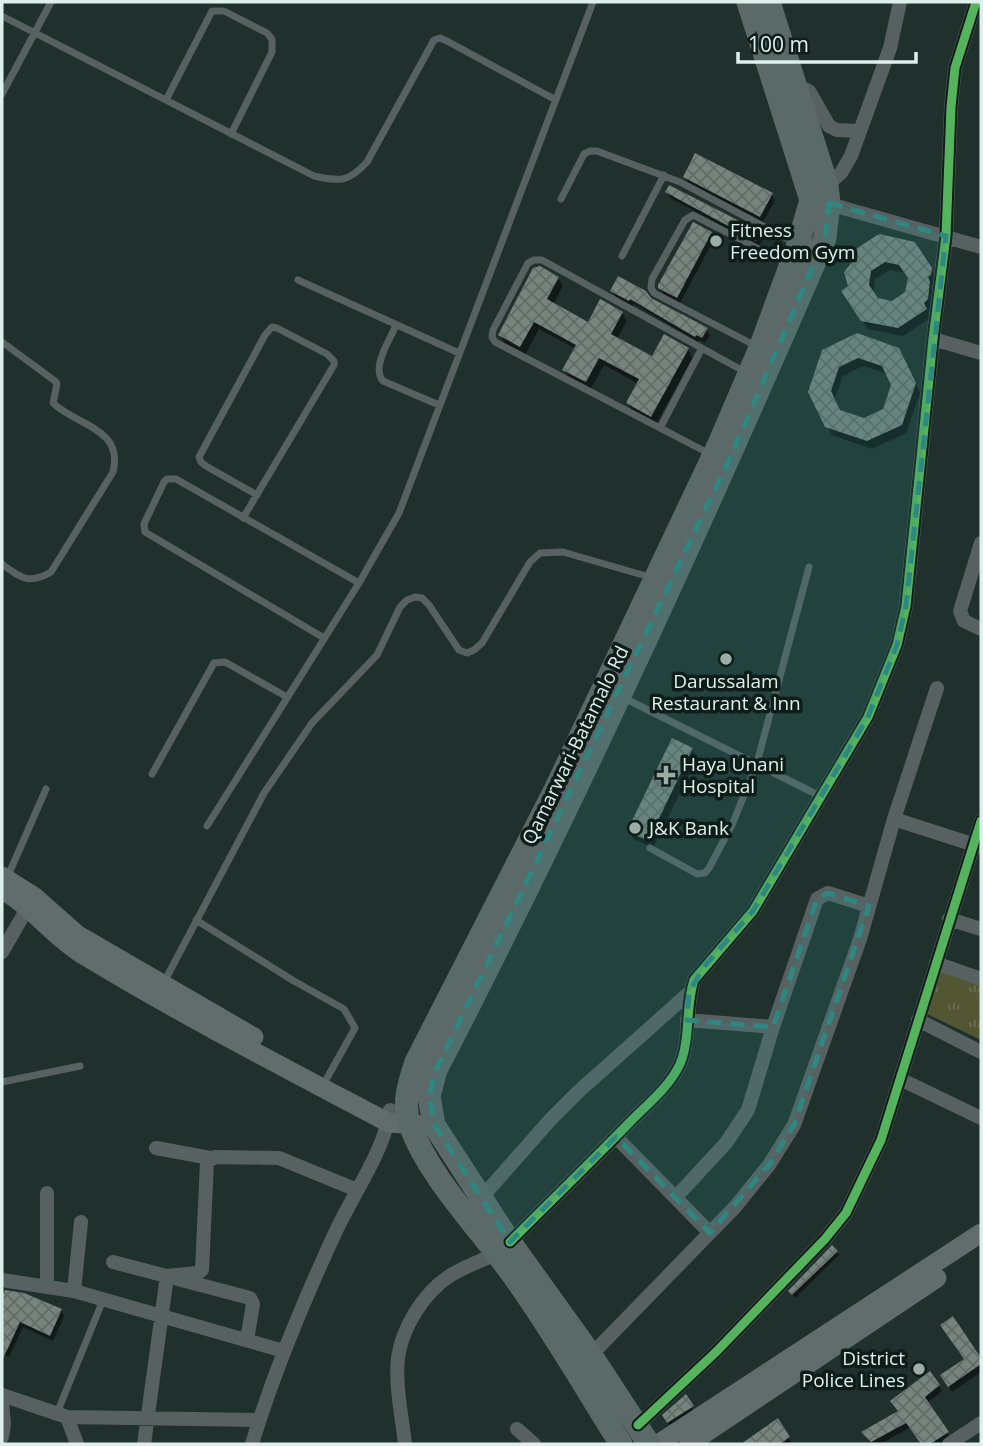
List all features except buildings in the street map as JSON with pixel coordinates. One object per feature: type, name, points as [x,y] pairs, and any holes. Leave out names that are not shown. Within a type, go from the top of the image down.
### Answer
[{"type":"main road","name":"Qamarwari-Batamalo Rd","points":[[399,1117],[416,1062],[556,788],[714,456],[760,348],[794,255],[822,196],[748,2]]},
{"type":"main road","name":"Qamarwari-Batamalo Rd","points":[[433,1116],[429,1096],[436,1070],[620,695],[732,454],[825,238],[822,196],[796,85],[769,2]]},
{"type":"main road","points":[[433,1116],[483,1199],[515,1278],[621,1444]]},
{"type":"main road","points":[[399,1117],[429,1164],[504,1248],[591,1355],[643,1435]]},
{"type":"street","points":[[898,2],[890,48],[860,131],[846,166],[822,196],[981,247]]},
{"type":"street","points":[[405,1444],[398,1360],[402,1340],[408,1328],[426,1299],[445,1279],[504,1248],[674,1075],[681,1062],[689,993],[694,980],[753,911],[868,717],[897,645],[906,606],[946,236],[955,68],[976,2]]},
{"type":"street","points":[[796,85],[809,91],[828,126],[837,130],[860,131]]},
{"type":"street","points":[[933,340],[981,353]]},
{"type":"street","points":[[981,543],[960,611],[964,621],[981,629]]},
{"type":"street","points":[[591,1355],[710,1233],[769,1165],[794,1125],[869,905],[937,688]]},
{"type":"street","points":[[894,819],[977,846]]},
{"type":"street","points":[[643,1435],[716,1352],[825,1239],[846,1213],[881,1140],[949,919],[977,846],[981,821]]},
{"type":"street","points":[[3,882],[34,897],[78,935],[399,1117]]},
{"type":"street","points":[[3,882],[65,942],[174,1009],[399,1117],[433,1116]]},
{"type":"street","points":[[676,1197],[739,1126],[755,1091],[773,1027],[817,899],[828,892],[869,905]]},
{"type":"street","points":[[2,952],[28,907]]},
{"type":"street","points":[[949,919],[981,929]]},
{"type":"street","points":[[936,963],[981,979]]},
{"type":"street","points":[[483,1199],[551,1119],[689,993]]},
{"type":"street","points":[[687,1020],[773,1027]]},
{"type":"street","points":[[918,1020],[981,1052]]},
{"type":"street","points":[[900,1079],[981,1118]]},
{"type":"street","points":[[252,1444],[284,1351],[337,1228],[399,1117]]},
{"type":"street","points":[[616,1137],[710,1233]]},
{"type":"street","points":[[156,1147],[210,1158],[279,1158],[357,1190]]},
{"type":"street","points":[[167,1276],[198,1273],[202,1270],[205,1168],[210,1158]]},
{"type":"street","points":[[47,1193],[47,1287]]},
{"type":"street","points":[[74,1291],[81,1222]]},
{"type":"street","points":[[658,1444],[981,1233]]},
{"type":"street","points":[[689,1444],[981,1248]]},
{"type":"street","points":[[113,1262],[250,1298],[253,1304],[247,1340]]},
{"type":"street","points":[[144,1444],[167,1276]]},
{"type":"street","points":[[2,1280],[74,1291],[284,1351]]},
{"type":"street","points":[[2,1395],[62,1415],[260,1420]]},
{"type":"street","points":[[2,1402],[2,1437]]},
{"type":"street","points":[[62,1415],[77,1444]]},
{"type":"street","points":[[949,1444],[981,1423]]},
{"type":"street","points":[[517,1429],[534,1444]]},
{"type":"lane","points":[[2,94],[51,2]]},
{"type":"lane","points":[[207,826],[359,583],[399,513],[593,2]]},
{"type":"lane","points":[[166,100],[212,11],[224,11],[235,16],[267,33],[272,38],[273,45],[231,134]]},
{"type":"lane","points":[[2,16],[314,176],[332,180],[355,175],[367,162],[434,40],[440,38],[554,99]]},
{"type":"lane","points":[[561,199],[581,159],[590,151],[664,175],[794,255]]},
{"type":"lane","points":[[622,256],[664,175]]},
{"type":"lane","points":[[760,348],[654,293],[651,288],[652,279],[685,220],[693,215],[794,255]]},
{"type":"lane","points":[[714,456],[495,342],[492,334],[528,263],[542,260],[749,374]]},
{"type":"lane","points":[[298,281],[459,353]]},
{"type":"lane","points":[[396,325],[378,367],[379,377],[439,405]]},
{"type":"lane","points":[[243,517],[257,495],[334,365],[334,361],[327,354],[277,328],[268,330],[199,457],[206,466],[257,495]]},
{"type":"lane","points":[[2,342],[55,381],[57,384],[53,404],[108,439],[114,449],[116,462],[113,472],[51,572],[36,580],[26,579],[2,564]]},
{"type":"lane","points":[[660,428],[702,348]]},
{"type":"lane","points":[[324,638],[149,535],[144,529],[164,482],[172,478],[359,583]]},
{"type":"lane","points":[[163,984],[264,793],[312,723],[377,655],[400,607],[407,600],[422,598],[459,650],[467,653],[482,643],[530,562],[540,553],[564,552],[655,579]]},
{"type":"lane","points":[[650,848],[697,874],[705,873],[732,825],[757,763],[809,567]]},
{"type":"lane","points":[[152,774],[214,663],[225,662],[287,697]]},
{"type":"lane","points":[[620,695],[820,796]]},
{"type":"lane","points":[[3,882],[46,789]]},
{"type":"lane","points":[[196,920],[344,1009],[355,1028],[327,1078]]},
{"type":"lane","points":[[2,1082],[80,1066]]},
{"type":"lane","points":[[62,1415],[104,1299]]},
{"type":"highlighted area","points":[[829,203],[946,236],[906,606],[897,645],[868,717],[753,911],[703,968],[689,993],[687,1020],[773,1027],[817,899],[828,893],[869,906],[794,1125],[769,1165],[710,1233],[616,1137],[510,1242],[434,1125],[429,1096],[436,1070],[732,454],[825,238]]},
{"type":"green space","points":[[936,963],[981,979],[981,1040],[921,1011]]},
{"type":"cycle path","points":[[510,1242],[671,1080],[680,1064],[686,1044],[694,980],[753,911],[868,717],[897,645],[906,606],[946,236],[955,68],[976,2]]},
{"type":"cycle path","points":[[638,1425],[716,1352],[825,1239],[846,1213],[881,1140],[981,821]]},
{"type":"place","name":"Fitness Freedom Gym","points":[[716,241]]},
{"type":"place","name":"Darussalam Restaurant & Inn","points":[[726,659]]},
{"type":"place","name":"Haya Unani Hospital","points":[[666,775]]},
{"type":"place","name":"J&K Bank","points":[[635,828]]},
{"type":"place","name":"District Police Lines","points":[[919,1369]]}]
